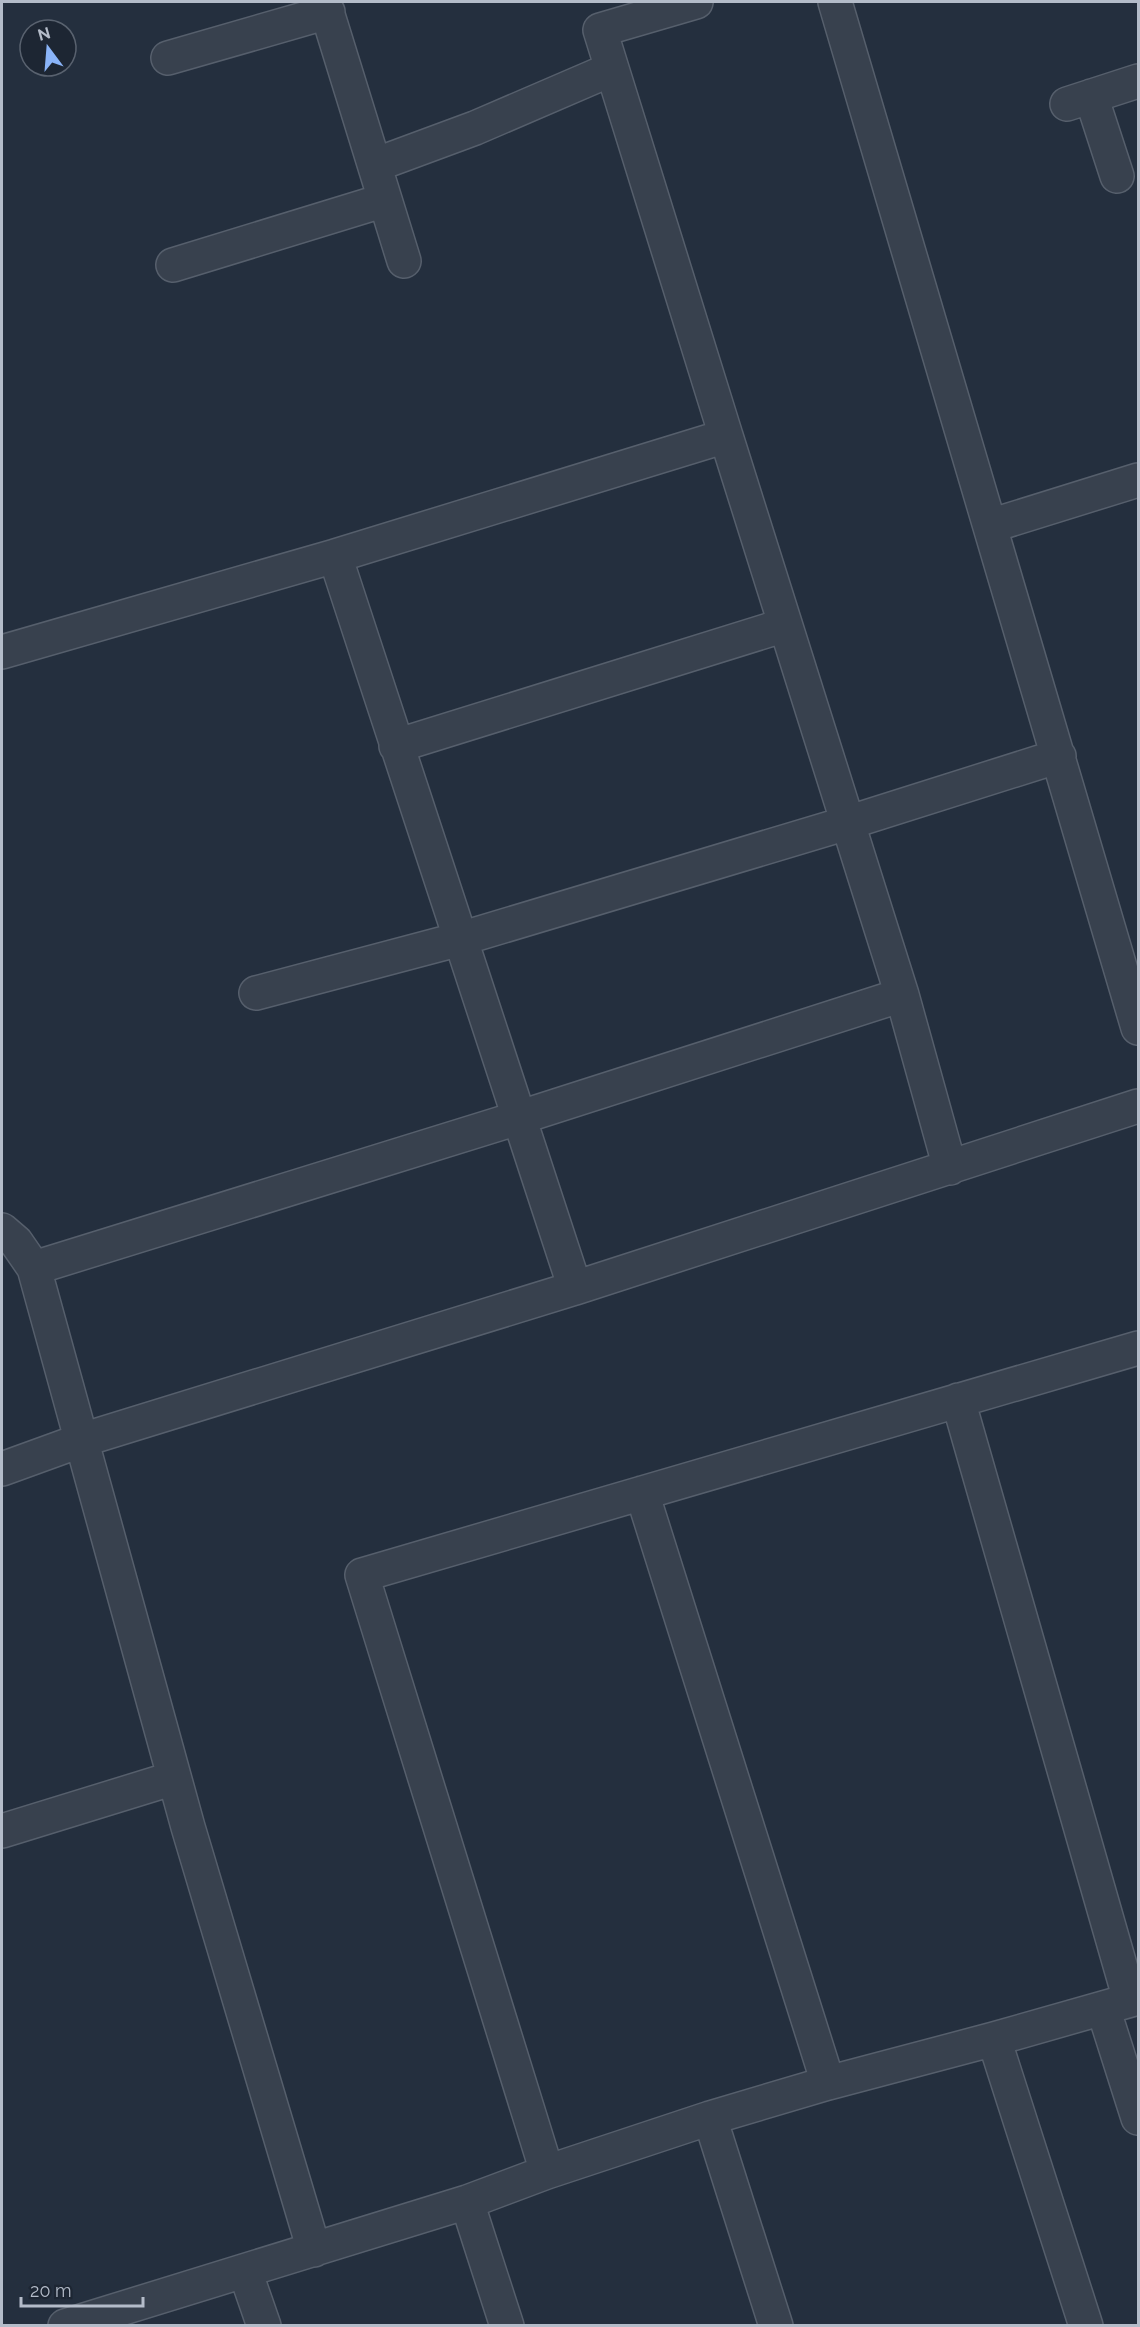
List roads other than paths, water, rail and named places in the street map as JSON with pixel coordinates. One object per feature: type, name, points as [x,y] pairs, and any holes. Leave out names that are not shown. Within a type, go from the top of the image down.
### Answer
[{"type":"street","points":[[696,2],[600,30],[902,995],[950,1168]]},
{"type":"street","points":[[835,2],[1138,1028]]},
{"type":"street","points":[[168,58],[326,7],[404,261]]},
{"type":"street","points":[[375,165],[475,128],[612,69]]},
{"type":"street","points":[[1117,176],[1079,100],[1138,81]]},
{"type":"street","points":[[173,265],[385,201]]},
{"type":"street","points":[[2,652],[335,556],[726,436]]},
{"type":"street","points":[[990,526],[1138,480]]},
{"type":"street","points":[[335,556],[575,1288]]},
{"type":"street","points":[[396,746],[785,625]]},
{"type":"street","points":[[256,993],[460,939],[848,823],[1059,756]]},
{"type":"street","points":[[34,1268],[518,1118],[902,995]]},
{"type":"street","points":[[2,1469],[82,1440],[575,1288],[1138,1106]]},
{"type":"street","points":[[2,1230],[16,1242],[34,1268],[174,1778],[314,2250]]},
{"type":"street","points":[[547,2172],[362,1575],[1138,1348]]},
{"type":"street","points":[[958,1400],[1124,2002],[1138,2118]]},
{"type":"street","points":[[642,1493],[828,2083]]},
{"type":"street","points":[[2,1831],[174,1778]]},
{"type":"street","points":[[65,2325],[467,2202],[547,2172],[710,2118],[828,2083],[1124,2002]]},
{"type":"street","points":[[994,2039],[1075,2323]]},
{"type":"street","points":[[710,2118],[776,2325]]},
{"type":"street","points":[[467,2202],[507,2325]]},
{"type":"street","points":[[245,2271],[264,2325]]}]
